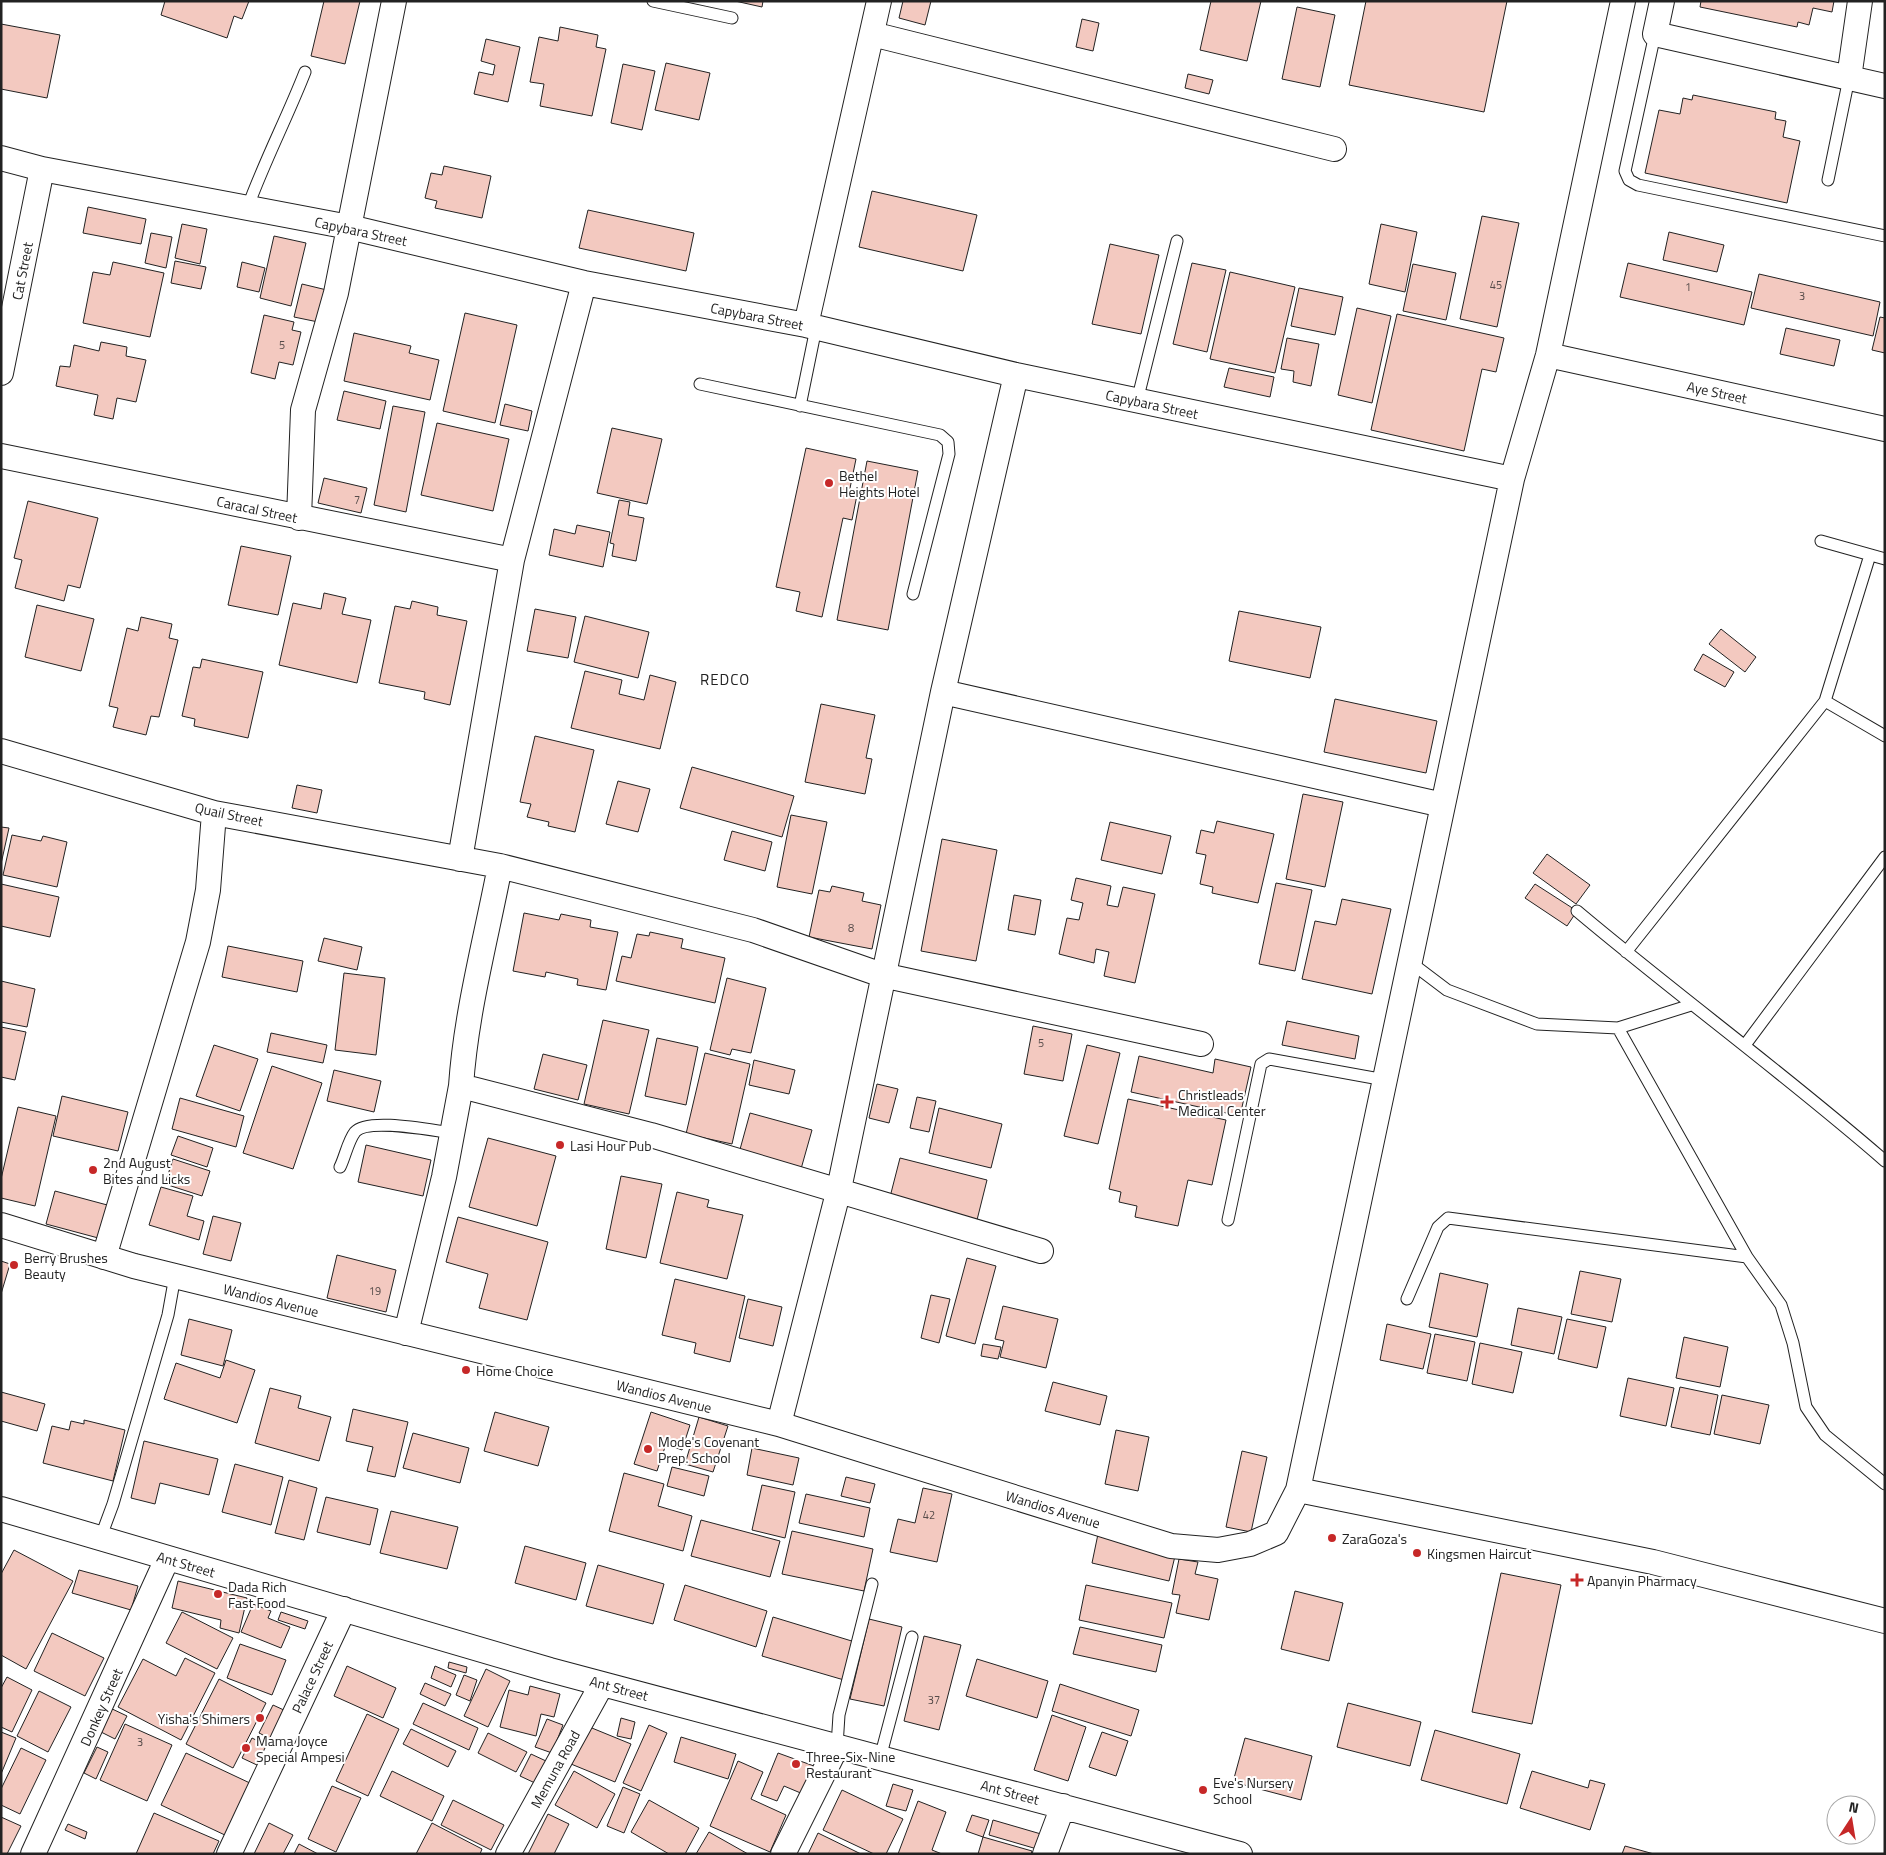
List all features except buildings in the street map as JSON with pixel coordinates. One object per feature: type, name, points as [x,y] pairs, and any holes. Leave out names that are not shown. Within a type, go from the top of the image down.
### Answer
[{"type":"street","points":[[299,518],[304,410],[336,293],[394,1]]},
{"type":"street","points":[[811,327],[880,1]]},
{"type":"street","name":"Wandios Avenue","points":[[1,1225],[104,1257],[176,1276],[779,1424],[1171,1546],[1218,1550],[1250,1544],[1276,1533],[1298,1490],[1512,479],[1548,355],[1623,1]]},
{"type":"street","points":[[1662,1],[1655,34],[1885,86]]},
{"type":"street","points":[[1849,78],[1860,1]]},
{"type":"street","points":[[872,34],[1334,150]]},
{"type":"street","name":"Capybara Street","points":[[1,158],[42,169],[349,228],[584,283],[811,327],[1016,375],[1512,479]]},
{"type":"street","name":"Cat Street","points":[[1,372],[42,169]]},
{"type":"street","points":[[460,859],[512,560],[584,283]]},
{"type":"street","name":"Aye Street","points":[[1548,355],[1885,429]]},
{"type":"street","points":[[779,1424],[839,1189],[882,975],[943,692],[1016,375]]},
{"type":"street","name":"Caracal Street","points":[[1,456],[512,560]]},
{"type":"street","points":[[943,692],[1444,805]]},
{"type":"street","name":"Quail Street","points":[[1,751],[214,812],[500,866],[753,930],[882,975],[1201,1044]]},
{"type":"street","points":[[104,1257],[198,942],[208,890],[214,812]]},
{"type":"street","points":[[406,1333],[453,1133],[461,1086],[463,1053],[470,1009],[500,866]]},
{"type":"street","points":[[461,1086],[651,1135],[839,1189],[1041,1251]]},
{"type":"street","points":[[1298,1490],[1653,1562],[1885,1621]]},
{"type":"street","name":"Ant Street","points":[[1,1509],[166,1559],[602,1684],[1236,1853]]},
{"type":"street","name":"Donkey Street","points":[[33,1854],[166,1559]]},
{"type":"street","name":"Palace Street","points":[[229,1854],[344,1609]]},
{"type":"street","name":"Memuna Road","points":[[508,1854],[602,1684]]},
{"type":"street","points":[[783,1854],[837,1746]]},
{"type":"street","points":[[1045,1854],[1063,1806]]},
{"type":"lane","points":[[653,1],[732,18]]},
{"type":"lane","points":[[1655,34],[1625,171],[1629,180],[1638,185],[1885,236]]},
{"type":"lane","points":[[246,209],[266,158],[287,119],[306,72]]},
{"type":"lane","points":[[1828,180],[1849,78]]},
{"type":"lane","points":[[1137,401],[1177,241]]},
{"type":"lane","points":[[800,406],[811,327]]},
{"type":"lane","points":[[700,384],[940,435],[948,442],[949,454],[913,594]]},
{"type":"lane","points":[[1821,542],[1885,559]]},
{"type":"lane","points":[[1626,952],[1825,701],[1870,555]]},
{"type":"lane","points":[[1825,701],[1885,736]]},
{"type":"lane","points":[[1745,1045],[1885,857]]},
{"type":"lane","points":[[1577,911],[1691,1005],[1745,1045],[1885,1161]]},
{"type":"lane","points":[[1410,962],[1447,990],[1537,1024],[1618,1028],[1691,1005]]},
{"type":"lane","points":[[1618,1028],[1747,1257],[1781,1305],[1792,1343],[1806,1407],[1825,1436],[1885,1484]]},
{"type":"lane","points":[[1228,1220],[1262,1064],[1269,1058],[1385,1080]]},
{"type":"lane","points":[[340,1167],[355,1132],[361,1128],[376,1124],[453,1133]]},
{"type":"lane","points":[[1407,1299],[1438,1227],[1448,1218],[1747,1257]]},
{"type":"lane","points":[[100,1539],[113,1504],[159,1344],[176,1276]]},
{"type":"lane","points":[[837,1746],[839,1715],[872,1584]]},
{"type":"lane","points":[[880,1758],[912,1637]]},
{"type":"place","name":"Bethel Heights Hotel","points":[[829,483]]},
{"type":"place","name":"Christleads Medical Center","points":[[1167,1102]]},
{"type":"place","name":"Lasi Hour Pub","points":[[560,1145]]},
{"type":"place","name":"2nd August Bites and Licks","points":[[93,1170]]},
{"type":"place","name":"Berry Brushes Beauty","points":[[14,1265]]},
{"type":"place","name":"Home Choice","points":[[466,1370]]},
{"type":"place","name":"Mode's Covenant Prep. School","points":[[648,1449]]},
{"type":"place","name":"ZaraGoza's","points":[[1332,1538]]},
{"type":"place","name":"Kingsmen Haircut","points":[[1417,1553]]},
{"type":"place","name":"Apanyin Pharmacy","points":[[1577,1580]]},
{"type":"place","name":"Dada Rich Fast Food","points":[[218,1594]]},
{"type":"place","name":"Yisha's Shimers","points":[[260,1718]]},
{"type":"place","name":"Mama Joyce Special Ampesi","points":[[246,1748]]},
{"type":"place","name":"Three-Six-Nine Restaurant","points":[[796,1764]]},
{"type":"place","name":"Eve's Nursery School","points":[[1203,1790]]},
{"type":"district","name":"REDCO","points":[[725,679]]}]
